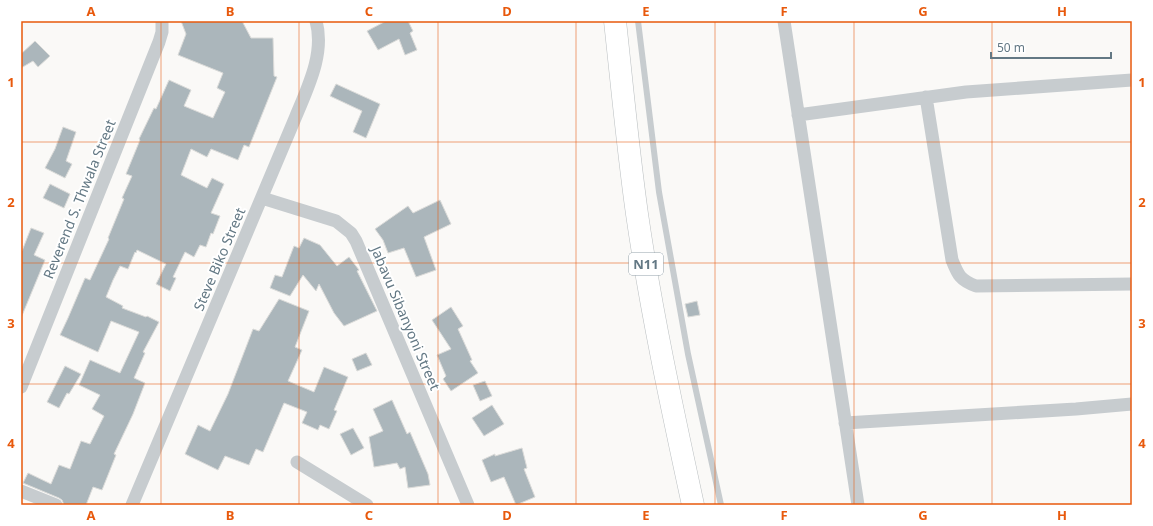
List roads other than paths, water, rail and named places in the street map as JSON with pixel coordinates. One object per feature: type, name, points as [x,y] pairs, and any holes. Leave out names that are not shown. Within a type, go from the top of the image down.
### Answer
[{"type":"highway","name":"N11","points":[[614,21],[638,220],[671,401],[693,505]]},
{"type":"street","name":"Reverend S. Thwala Street","points":[[21,387],[159,42],[162,32],[162,21]]},
{"type":"street","name":"Steve Biko Street","points":[[132,505],[262,198],[313,73],[317,56],[319,31],[316,21]]},
{"type":"street","points":[[784,21],[858,505]]},
{"type":"street","points":[[798,115],[966,92],[1132,80]]},
{"type":"street","points":[[926,98],[952,260],[958,275],[967,282],[976,286],[1132,284]]},
{"type":"street","name":"Jabavu Sibanyoni Street","points":[[262,198],[336,221],[350,233],[356,241],[468,505]]},
{"type":"street","points":[[845,423],[1076,410],[1132,404]]},
{"type":"street","points":[[297,462],[367,505]]},
{"type":"street","points":[[21,491],[56,505]]},
{"type":"lane","points":[[638,21],[660,199],[688,354],[721,505]]}]
